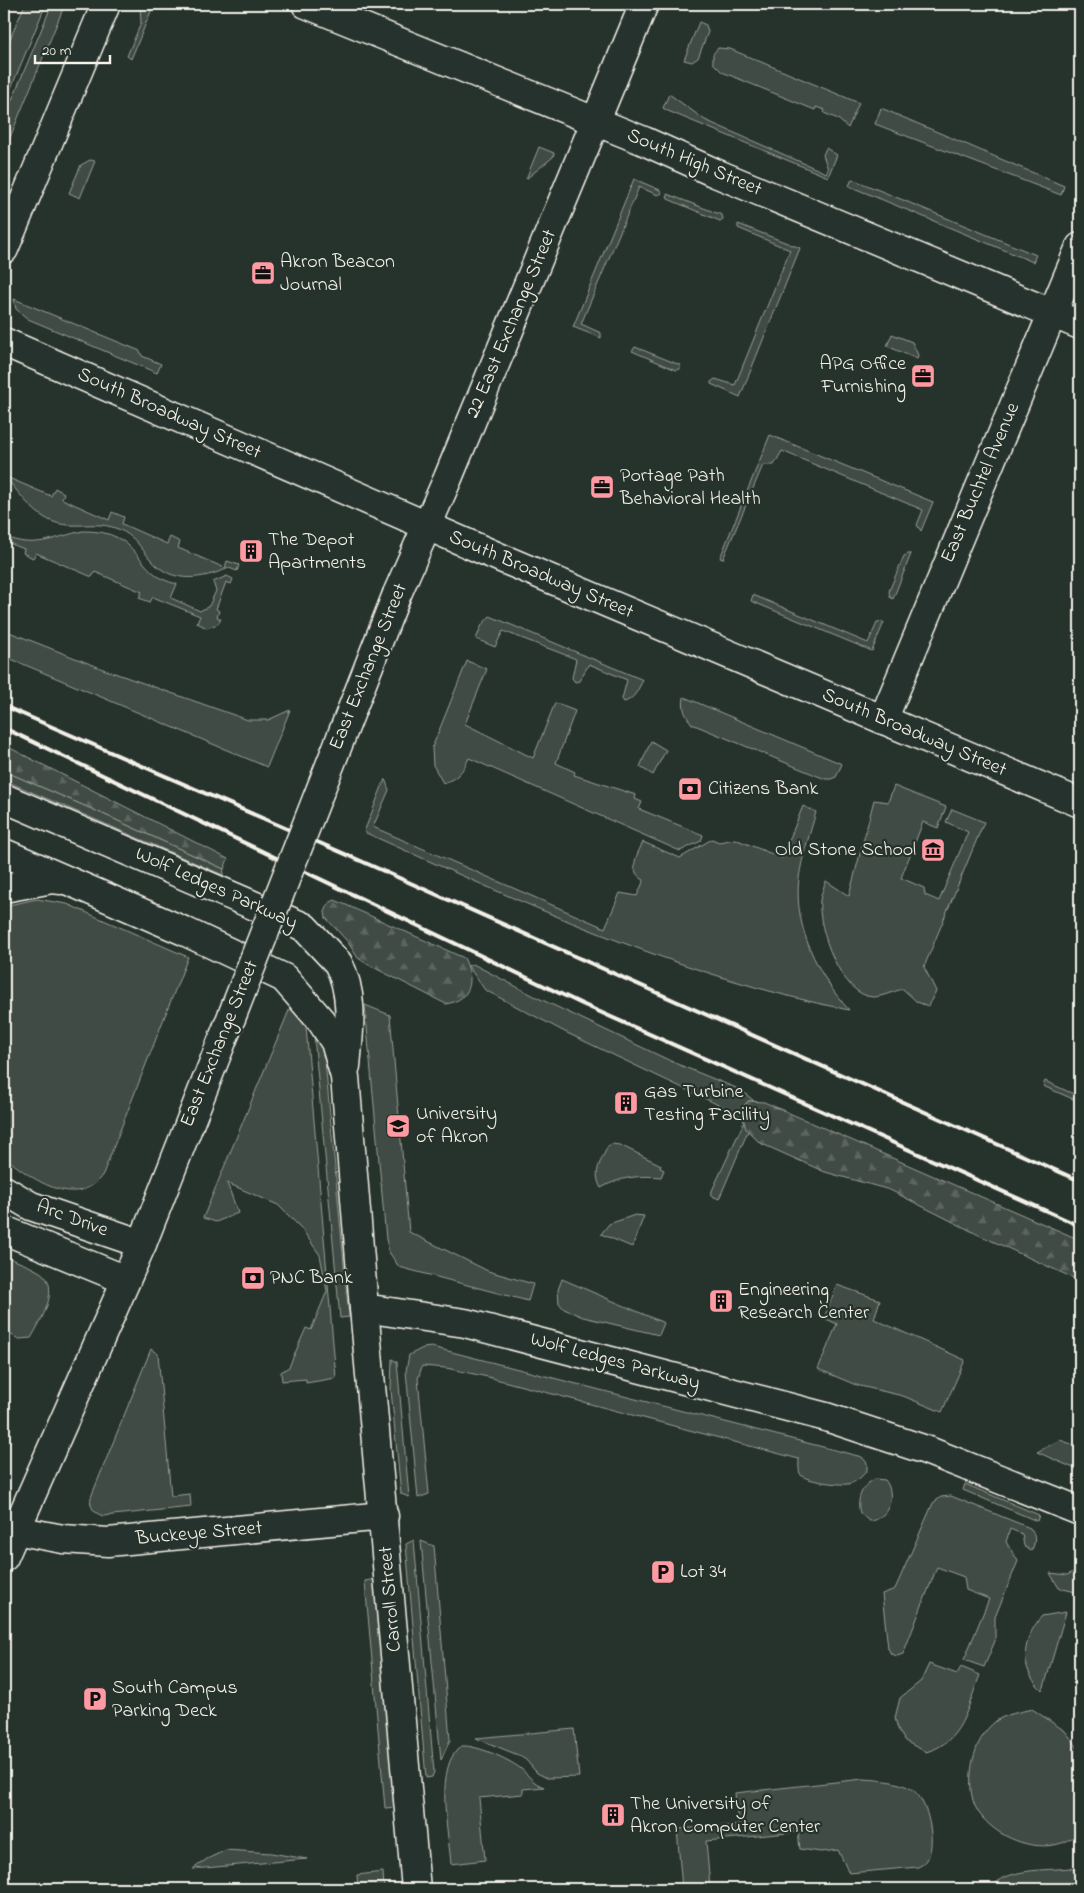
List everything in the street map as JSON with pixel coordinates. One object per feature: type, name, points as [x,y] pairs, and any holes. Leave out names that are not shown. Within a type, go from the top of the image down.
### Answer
[{"type":"main road","points":[[4,249],[106,4]]},
{"type":"main road","name":"South High Street","points":[[306,4],[596,121],[1080,325]]},
{"type":"main road","points":[[596,121],[644,4]]},
{"type":"main road","name":"22 East Exchange Street","points":[[426,527],[596,121]]},
{"type":"main road","name":"East Buchtel Avenue","points":[[883,720],[1080,247]]},
{"type":"main road","name":"South Broadway Street","points":[[4,342],[426,527],[1080,803]]},
{"type":"main road","name":"East Exchange Street","points":[[4,1558],[142,1244],[397,594],[426,527]]},
{"type":"main road","name":"Wolf Ledges Parkway","points":[[4,798],[304,927],[338,963],[348,991],[350,1024],[344,1077]]},
{"type":"main road","name":"Wolf Ledges Parkway","points":[[4,852],[184,931],[284,978],[322,1022],[335,1042],[344,1077],[364,1308],[465,1323],[826,1417],[926,1450],[1080,1511]]},
{"type":"main road","points":[[4,888],[52,879],[65,880]]},
{"type":"main road","name":"Arc Drive","points":[[4,1190],[31,1206],[142,1244]]},
{"type":"main road","name":"Arc Drive","points":[[4,1230],[126,1280]]},
{"type":"main road","name":"Carroll Street","points":[[364,1308],[416,1889]]},
{"type":"main road","name":"Buckeye Street","points":[[15,1530],[63,1540],[108,1542],[384,1516]]},
{"type":"green space","points":[[25,4],[46,4],[4,105],[4,53]]},
{"type":"green space","points":[[52,4],[65,4],[4,152],[4,119]]},
{"type":"green space","points":[[140,4],[154,4],[131,59],[127,56],[141,23]]},
{"type":"green space","points":[[699,22],[706,25],[708,32],[698,58],[692,62],[684,60]]},
{"type":"green space","points":[[718,48],[730,49],[859,103],[848,128],[838,119],[824,113],[825,110],[816,107],[815,110],[722,72],[713,63],[713,54]]},
{"type":"green space","points":[[669,94],[705,120],[826,173],[828,169],[823,155],[826,148],[837,155],[828,177],[668,111],[663,108]]},
{"type":"green space","points":[[881,108],[1064,186],[1061,195],[875,124]]},
{"type":"green space","points":[[539,147],[554,153],[553,157],[526,179]]},
{"type":"green space","points":[[90,160],[95,161],[80,198],[69,193],[81,165]]},
{"type":"green space","points":[[634,179],[660,190],[662,193],[658,195],[639,187],[581,324],[601,333],[601,338],[573,327]]},
{"type":"green space","points":[[852,179],[1036,255],[1033,262],[849,186]]},
{"type":"green space","points":[[667,194],[722,215],[723,219],[720,221],[668,199]]},
{"type":"green space","points":[[738,224],[800,248],[740,397],[711,384],[711,382],[715,379],[735,385],[790,250],[738,228]]},
{"type":"green space","points":[[14,299],[140,351],[142,356],[161,364],[157,373],[28,319],[16,309]]},
{"type":"green space","points":[[892,334],[912,342],[918,355],[917,359],[887,346]]},
{"type":"green space","points":[[635,347],[680,365],[680,369],[676,370],[632,351]]},
{"type":"green space","points":[[770,435],[933,502],[921,531],[917,525],[923,510],[782,451],[774,465],[763,465],[723,559],[720,558]]},
{"type":"green space","points":[[4,476],[51,496],[55,488],[64,493],[62,499],[109,520],[112,512],[124,517],[122,524],[167,544],[170,537],[180,542],[178,548],[225,568],[227,561],[239,565],[237,571],[229,568],[209,575],[188,578],[169,573],[151,560],[133,538],[118,529],[100,525],[69,525],[48,520],[32,508]]},
{"type":"green space","points":[[83,531],[103,533],[117,538],[128,545],[152,572],[163,579],[177,584],[171,598],[200,611],[209,606],[216,591],[213,582],[227,576],[233,579],[231,584],[226,582],[216,609],[219,611],[217,617],[221,619],[218,624],[207,628],[197,623],[200,616],[153,597],[150,602],[139,598],[142,592],[95,572],[92,577],[36,553],[33,558],[23,553],[24,549],[4,541],[4,536],[25,542],[44,541]]},
{"type":"green space","points":[[911,554],[893,599],[890,597],[889,591],[904,556]]},
{"type":"green space","points":[[753,595],[868,643],[877,623],[884,622],[872,651],[751,601]]},
{"type":"green space","points":[[490,616],[643,680],[634,696],[624,702],[622,699],[627,680],[589,664],[579,681],[575,682],[572,678],[576,659],[503,631],[495,647],[476,639],[482,625]]},
{"type":"green space","points":[[4,630],[103,669],[248,720],[268,720],[290,710],[267,767],[4,656]]},
{"type":"green space","points":[[467,661],[487,669],[465,724],[533,758],[555,703],[575,711],[556,763],[575,772],[574,775],[636,795],[635,799],[642,802],[639,809],[703,835],[701,841],[680,851],[469,758],[459,774],[443,783],[433,765],[432,748]]},
{"type":"green space","points":[[684,697],[842,764],[836,777],[825,779],[692,724],[685,712],[683,705]]},
{"type":"green space","points":[[651,741],[666,750],[653,775],[640,767]]},
{"type":"green space","points":[[4,745],[228,859],[224,869],[4,771]]},
{"type":"green space","points":[[4,771],[224,869],[223,875],[4,780]]},
{"type":"green space","points":[[385,779],[389,790],[373,827],[605,928],[620,893],[637,896],[644,880],[636,872],[635,862],[643,842],[680,858],[712,839],[719,842],[735,839],[782,858],[803,806],[816,812],[799,878],[800,914],[804,932],[818,966],[827,982],[849,1010],[724,978],[662,957],[482,885],[364,832]]},
{"type":"green space","points":[[894,786],[946,807],[938,828],[923,822],[901,878],[924,888],[925,895],[939,901],[968,832],[946,822],[952,809],[984,822],[924,967],[936,991],[928,1006],[917,1002],[903,989],[873,997],[861,994],[841,973],[833,958],[820,912],[820,900],[826,881],[849,896],[874,800],[888,802]]},
{"type":"green space","points":[[37,899],[67,904],[188,957],[103,1174],[93,1185],[80,1190],[67,1191],[54,1188],[14,1165],[4,1156],[4,906]]},
{"type":"green space","points":[[335,900],[464,958],[470,981],[466,993],[461,998],[446,1004],[358,958],[347,941],[326,918],[325,912],[329,903]]},
{"type":"green space","points":[[473,964],[536,997],[677,1064],[741,1090],[754,1101],[748,1101],[741,1110],[743,1117],[735,1115],[727,1109],[565,1032],[485,990],[468,966]]},
{"type":"green space","points":[[365,1005],[390,1015],[409,1232],[488,1271],[533,1284],[528,1301],[399,1267],[389,1252],[386,1239]]},
{"type":"green space","points":[[290,1008],[306,1027],[336,1378],[306,1383],[306,1379],[282,1381],[281,1372],[289,1367],[306,1328],[311,1330],[327,1291],[320,1255],[301,1228],[278,1205],[227,1183],[238,1213],[216,1222],[203,1218]]},
{"type":"green space","points":[[313,1025],[321,1040],[325,1061],[349,1317],[340,1318]]},
{"type":"green space","points":[[1045,1081],[1080,1097],[1080,1102],[1043,1086]]},
{"type":"green space","points":[[748,1101],[764,1102],[1080,1240],[1080,1281],[979,1235],[890,1190],[825,1172],[760,1143],[746,1129],[741,1111]]},
{"type":"green space","points":[[744,1122],[748,1131],[719,1199],[710,1195]]},
{"type":"green space","points":[[612,1144],[620,1145],[661,1165],[660,1168],[664,1170],[661,1177],[645,1176],[630,1178],[615,1181],[601,1188],[597,1177],[598,1167],[608,1146]]},
{"type":"green space","points":[[635,1215],[644,1216],[632,1247],[601,1234],[609,1224]]},
{"type":"green space","points":[[4,1256],[40,1272],[46,1278],[49,1286],[48,1304],[31,1338],[19,1339],[4,1331]]},
{"type":"green space","points":[[562,1279],[664,1323],[659,1335],[583,1317],[564,1309],[559,1303],[558,1290]]},
{"type":"green space","points":[[837,1285],[880,1300],[874,1319],[965,1360],[942,1412],[903,1396],[856,1385],[818,1369],[837,1324],[824,1318]]},
{"type":"green space","points":[[432,1347],[862,1457],[867,1463],[867,1470],[859,1479],[848,1484],[816,1481],[801,1475],[799,1459],[488,1377],[446,1368],[422,1366],[418,1379],[429,1494],[418,1498],[406,1371],[409,1355],[423,1348]]},
{"type":"green space","points":[[151,1349],[158,1354],[171,1496],[190,1494],[191,1507],[103,1516],[93,1509],[91,1497]]},
{"type":"green space","points":[[392,1359],[397,1362],[409,1497],[401,1494],[391,1390]]},
{"type":"green space","points":[[1060,1440],[1080,1447],[1078,1470],[1037,1452]]},
{"type":"green space","points":[[875,1479],[885,1480],[889,1486],[889,1506],[881,1517],[869,1521],[860,1513],[859,1503],[863,1489]]},
{"type":"green space","points":[[965,1484],[1039,1515],[1037,1521],[963,1490]]},
{"type":"green space","points":[[951,1496],[1030,1528],[1034,1536],[1034,1545],[1031,1551],[1024,1546],[1022,1534],[1010,1529],[1006,1542],[1018,1561],[995,1617],[995,1641],[984,1667],[964,1660],[989,1599],[966,1590],[964,1577],[937,1567],[903,1654],[897,1656],[891,1654],[888,1648],[882,1594],[895,1589],[933,1503],[941,1497]]},
{"type":"green space","points":[[414,1540],[434,1772],[432,1777],[426,1778],[406,1544]]},
{"type":"green space","points":[[421,1541],[434,1546],[450,1740],[441,1760]]},
{"type":"green space","points":[[1080,1569],[1080,1593],[1059,1588],[1050,1573],[1067,1575]]},
{"type":"green space","points":[[376,1579],[396,1807],[385,1808],[365,1581]]},
{"type":"green space","points":[[1066,1612],[1042,1690],[1034,1681],[1026,1663],[1027,1644],[1030,1634],[1042,1616]]},
{"type":"green space","points":[[929,1664],[957,1674],[961,1667],[980,1675],[967,1711],[956,1732],[938,1747],[926,1752],[905,1741],[898,1729],[895,1718],[900,1698],[921,1681]]},
{"type":"green space","points":[[1032,1709],[1065,1731],[1080,1750],[1080,1831],[1068,1840],[1054,1845],[1039,1846],[1023,1843],[994,1829],[975,1806],[971,1789],[973,1760],[978,1744],[984,1734],[996,1721]]},
{"type":"green space","points":[[574,1729],[579,1777],[547,1778],[537,1773],[526,1760],[518,1755],[476,1738]]},
{"type":"green space","points":[[462,1746],[484,1750],[508,1761],[544,1787],[523,1789],[523,1794],[479,1798],[485,1860],[451,1864],[446,1819],[445,1784],[453,1755]]},
{"type":"green space","points":[[863,1779],[889,1781],[907,1787],[918,1795],[927,1812],[931,1833],[930,1853],[922,1865],[918,1867],[849,1873],[838,1850],[821,1852],[800,1849],[798,1832],[706,1841],[710,1887],[682,1889],[677,1829],[738,1825],[735,1793]]},
{"type":"green space","points":[[226,1850],[271,1853],[307,1859],[193,1869],[207,1859]]},
{"type":"green space","points":[[1070,1868],[1080,1873],[1080,1889],[990,1889],[997,1882],[1016,1873]]},
{"type":"green space","points":[[383,1872],[384,1889],[358,1889],[357,1875]]},
{"type":"railway","points":[[4,706],[352,857],[1080,1181]]},
{"type":"railway","points":[[4,728],[582,1004],[1080,1226]]},
{"type":"place","name":"Akron Beacon Journal","points":[[263,273]]},
{"type":"place","name":"APG Office Furnishing","points":[[923,376]]},
{"type":"place","name":"Portage Path Behavioral Health","points":[[602,487]]},
{"type":"place","name":"The Depot Apartments","points":[[251,551]]},
{"type":"place","name":"Citizens Bank","points":[[690,789]]},
{"type":"place","name":"Old Stone School","points":[[933,850]]},
{"type":"place","name":"Gas Turbine Testing Facility","points":[[626,1103]]},
{"type":"place","name":"University of Akron","points":[[398,1126]]},
{"type":"place","name":"PNC Bank","points":[[253,1278]]},
{"type":"place","name":"Engineering Research Center","points":[[721,1301]]},
{"type":"place","name":"Lot 34","points":[[663,1572]]},
{"type":"place","name":"South Campus Parking Deck","points":[[95,1699]]},
{"type":"place","name":"The University of Akron Computer Center","points":[[613,1815]]}]
